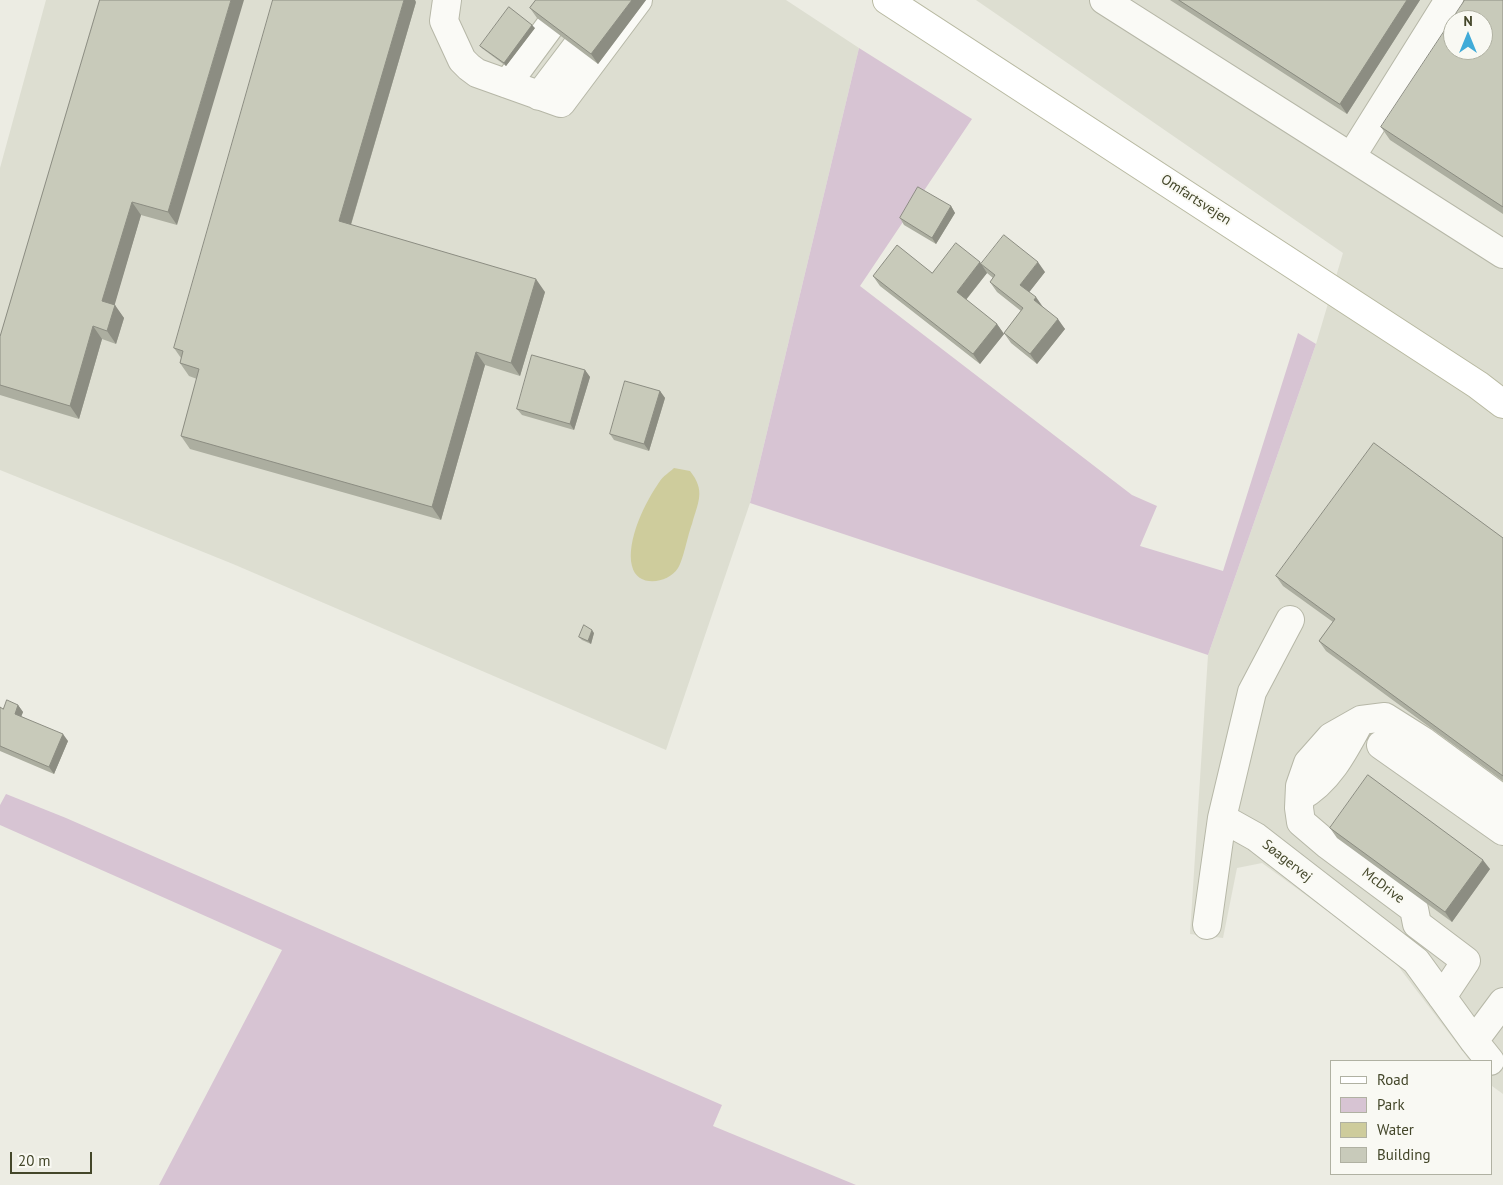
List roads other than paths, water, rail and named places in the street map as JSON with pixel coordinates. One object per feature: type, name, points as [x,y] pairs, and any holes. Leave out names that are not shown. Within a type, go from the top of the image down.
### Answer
[{"type":"main road","name":"Omfartsvejen","points":[[887,0],[1274,251],[1478,385],[1503,404]]},
{"type":"lane","points":[[447,0],[444,21],[462,60],[469,67],[477,73],[561,102],[638,0]]},
{"type":"lane","points":[[507,84],[569,0]]},
{"type":"lane","points":[[540,96],[612,0]]},
{"type":"lane","points":[[1104,0],[1503,254]]},
{"type":"lane","points":[[1351,157],[1449,0]]},
{"type":"lane","points":[[1207,925],[1222,818],[1252,692],[1290,620]]},
{"type":"lane","name":"McDrive","points":[[1442,997],[1466,961],[1417,924],[1414,909],[1328,845],[1301,822],[1299,808],[1300,786],[1308,763],[1331,737],[1361,720],[1385,717],[1423,740],[1503,800]]},
{"type":"lane","points":[[1381,745],[1503,831]]},
{"type":"lane","name":"Søagervej","points":[[1222,818],[1256,838],[1416,961],[1485,1055]]},
{"type":"lane","points":[[1485,1055],[1503,1002]]},
{"type":"lane","name":"Søagervej","points":[[1493,1063],[1503,1074]]},
{"type":"water","points":[[674,468],[690,471],[695,478],[699,491],[698,503],[678,568],[667,578],[646,581],[635,573],[632,566],[631,556],[634,534],[654,490],[663,477]]}]
